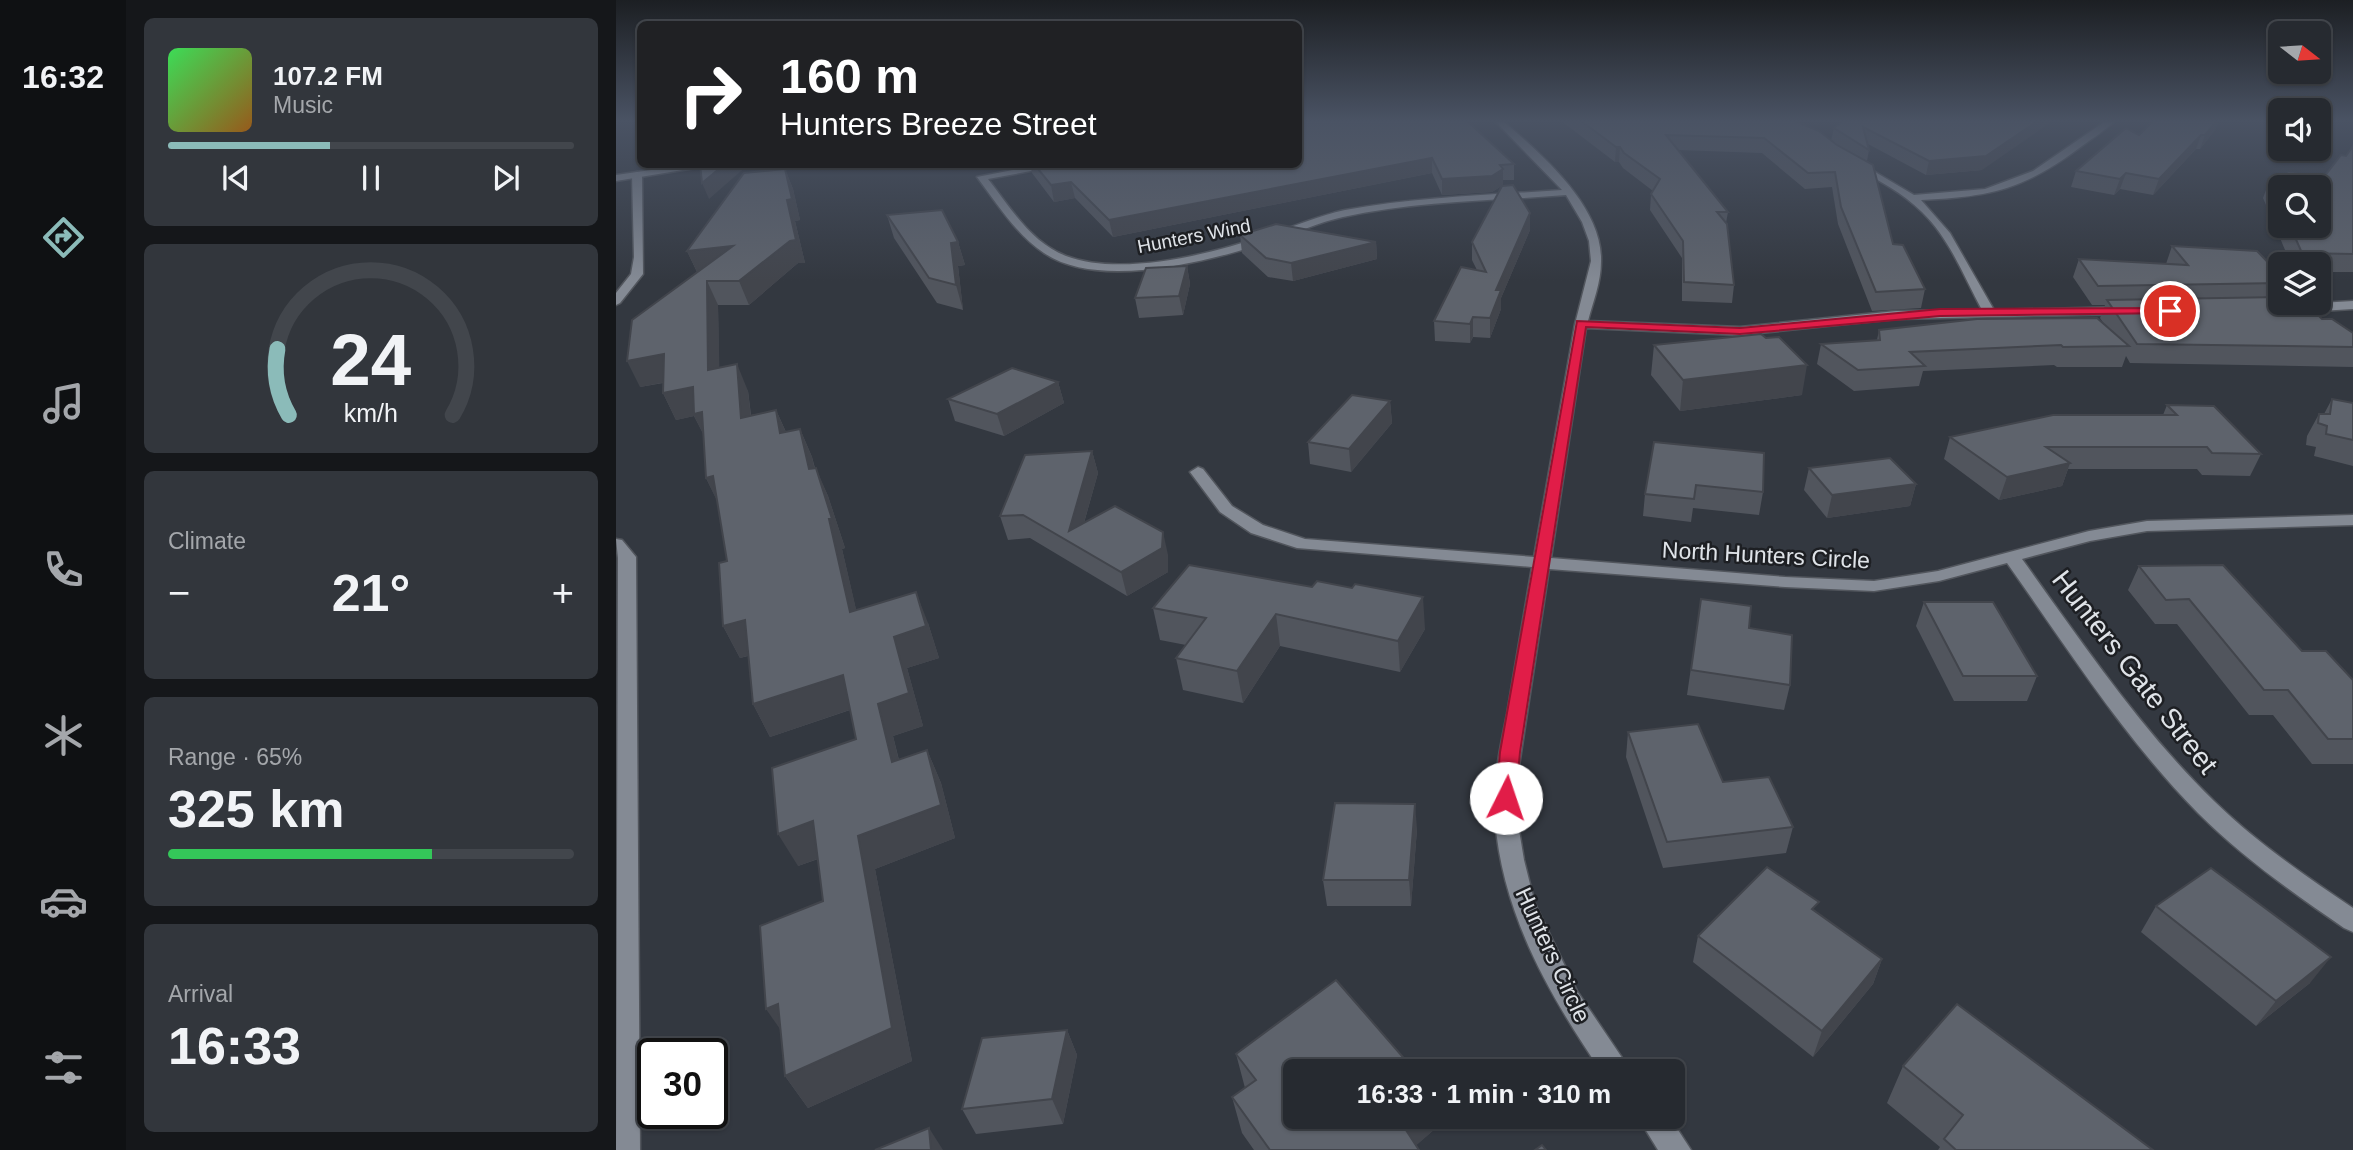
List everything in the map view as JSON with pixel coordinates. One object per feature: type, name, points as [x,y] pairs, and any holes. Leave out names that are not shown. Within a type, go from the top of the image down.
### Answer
[{"type":"street","points":[[616,178],[646,174]]},
{"type":"street","name":"Hunters Wind","points":[[1003,174],[982,177],[1042,250],[1081,264],[1121,266],[1229,251],[1342,215],[1428,204],[1570,192]]},
{"type":"street","name":"Hunters Circle","points":[[1552,174],[1570,192],[1586,215],[1594,236],[1596,261],[1581,324],[1540,563],[1506,779],[1506,818],[1512,860],[1523,904],[1569,1000],[1609,1059]]},
{"type":"street","points":[[1873,174],[1912,198],[1941,227],[1989,312]]},
{"type":"street","points":[[1912,198],[1983,192],[2008,186],[2034,174]]},
{"type":"street","points":[[616,301],[637,274],[637,175]]},
{"type":"street","points":[[2331,306],[2353,305]]},
{"type":"street","points":[[1581,324],[1740,331],[1790,328],[1896,315],[2139,311]]},
{"type":"street","name":"North Hunters Circle","points":[[1198,472],[1226,509],[1257,530],[1303,544],[1785,582],[1874,586],[1939,576],[2089,536],[2147,526],[2353,520]]},
{"type":"street","points":[[616,544],[627,557],[622,725],[625,1150]]},
{"type":"street","name":"Hunters Gate Street","points":[[2010,555],[2149,745],[2206,808],[2287,876],[2353,921]]},
{"type":"street","points":[[1661,1129],[1676,1150]]},
{"type":"building","points":[[701,174],[713,174],[702,183]]},
{"type":"building","points":[[744,174],[786,174],[792,199],[787,200],[796,240],[790,241],[739,281],[707,281],[708,370],[737,364],[741,418],[776,410],[780,433],[800,429],[809,469],[816,468],[832,519],[829,519],[850,612],[916,592],[926,626],[894,637],[909,693],[878,704],[892,762],[927,750],[941,805],[858,836],[892,1028],[785,1076],[778,1004],[766,1009],[760,926],[823,901],[813,821],[778,834],[772,768],[856,739],[843,675],[753,704],[745,620],[723,626],[719,563],[727,561],[713,476],[706,478],[702,412],[694,414],[693,387],[663,393],[664,354],[627,361],[632,320],[733,246],[687,251]]},
{"type":"building","points":[[1042,174],[1350,174],[1109,220],[1071,182],[1051,185]]},
{"type":"building","points":[[1439,174],[1496,174],[1492,176],[1442,179]]},
{"type":"building","points":[[1653,174],[1697,174],[1728,212],[1717,212],[1727,224],[1734,285],[1684,282],[1683,241],[1651,194],[1660,179]]},
{"type":"building","points":[[1835,174],[1875,174],[1893,244],[1903,245],[1925,289],[1876,292],[1841,207]]},
{"type":"building","points":[[2091,174],[2125,174],[2120,179]]},
{"type":"building","points":[[2130,174],[2164,174],[2159,179]]},
{"type":"building","points":[[2353,174],[2353,254],[2302,252],[2295,238],[2331,238],[2331,175],[2326,175]]},
{"type":"building","points":[[1513,185],[1530,213],[1496,290],[1501,290],[1490,318],[1473,317],[1470,324],[1434,321],[1461,267],[1486,272],[1472,242],[1502,186]]},
{"type":"building","points":[[942,210],[958,242],[951,243],[956,285],[929,278],[887,215]]},
{"type":"building","points":[[1276,224],[1376,242],[1291,263],[1266,258],[1240,235]]},
{"type":"building","points":[[2172,246],[2257,251],[2268,262],[2268,283],[2098,286],[2079,259],[2188,265]]},
{"type":"building","points":[[1187,266],[1179,296],[1135,298],[1146,268]]},
{"type":"building","points":[[2268,297],[2268,315],[2318,315],[2322,319],[2332,319],[2353,333],[2353,347],[2137,344],[2107,300]]},
{"type":"building","points":[[2097,318],[2129,346],[2061,345],[1910,352],[1925,366],[1858,370],[1821,344],[1880,340],[1879,330],[1977,319]]},
{"type":"building","points":[[1761,334],[1766,338],[1779,337],[1807,365],[1683,380],[1654,345]]},
{"type":"building","points":[[1012,368],[1058,382],[997,414],[948,399]]},
{"type":"building","points":[[1352,395],[1390,401],[1349,449],[1308,442]]},
{"type":"building","points":[[2332,399],[2353,403],[2353,440],[2326,434],[2327,426],[2318,423],[2319,414],[2330,414]]},
{"type":"building","points":[[2167,405],[2214,406],[2261,454],[2212,453],[2207,447],[2046,447],[2070,463],[2007,477],[1950,437],[2053,415],[2177,415]]},
{"type":"building","points":[[1654,442],[1764,453],[1763,492],[1696,485],[1694,499],[1645,494]]},
{"type":"building","points":[[1092,451],[1069,531],[1115,506],[1163,532],[1162,548],[1121,572],[1023,515],[1000,516],[1025,455]]},
{"type":"building","points":[[1890,458],[1916,484],[1832,495],[1809,468]]},
{"type":"building","points":[[1189,565],[1312,587],[1317,581],[1352,588],[1355,584],[1423,597],[1398,641],[1276,614],[1237,671],[1176,658],[1206,618],[1153,608]]},
{"type":"building","points":[[2223,565],[2302,651],[2326,651],[2353,680],[2353,739],[2328,739],[2288,690],[2264,690],[2189,599],[2166,600],[2139,566]]},
{"type":"building","points":[[1701,599],[1751,606],[1749,628],[1792,635],[1790,685],[1691,670]]},
{"type":"building","points":[[1924,602],[1993,602],[2037,676],[1963,676]]},
{"type":"building","points":[[1698,724],[1723,782],[1769,777],[1793,827],[1667,842],[1628,732]]},
{"type":"building","points":[[1335,803],[1415,804],[1409,880],[1323,880]]},
{"type":"building","points":[[1767,867],[1819,902],[1812,909],[1882,959],[1822,1031],[1698,936]]},
{"type":"building","points":[[2211,868],[2331,957],[2276,1001],[2156,906]]},
{"type":"building","points":[[1336,980],[1405,1059],[1283,1059],[1283,1129],[1405,1129],[1419,1150],[1270,1150],[1232,1097],[1256,1080],[1236,1054]]},
{"type":"building","points":[[1957,1004],[2153,1150],[1956,1150],[1944,1139],[1963,1115],[1903,1066]]},
{"type":"building","points":[[1067,1030],[1052,1099],[962,1109],[982,1038]]},
{"type":"building","points":[[929,1128],[931,1150],[875,1150]]},
{"type":"route","points":[[1506,798],[1510,752],[1581,324],[1740,331],[1790,328],[1896,315],[2170,311]]}]
